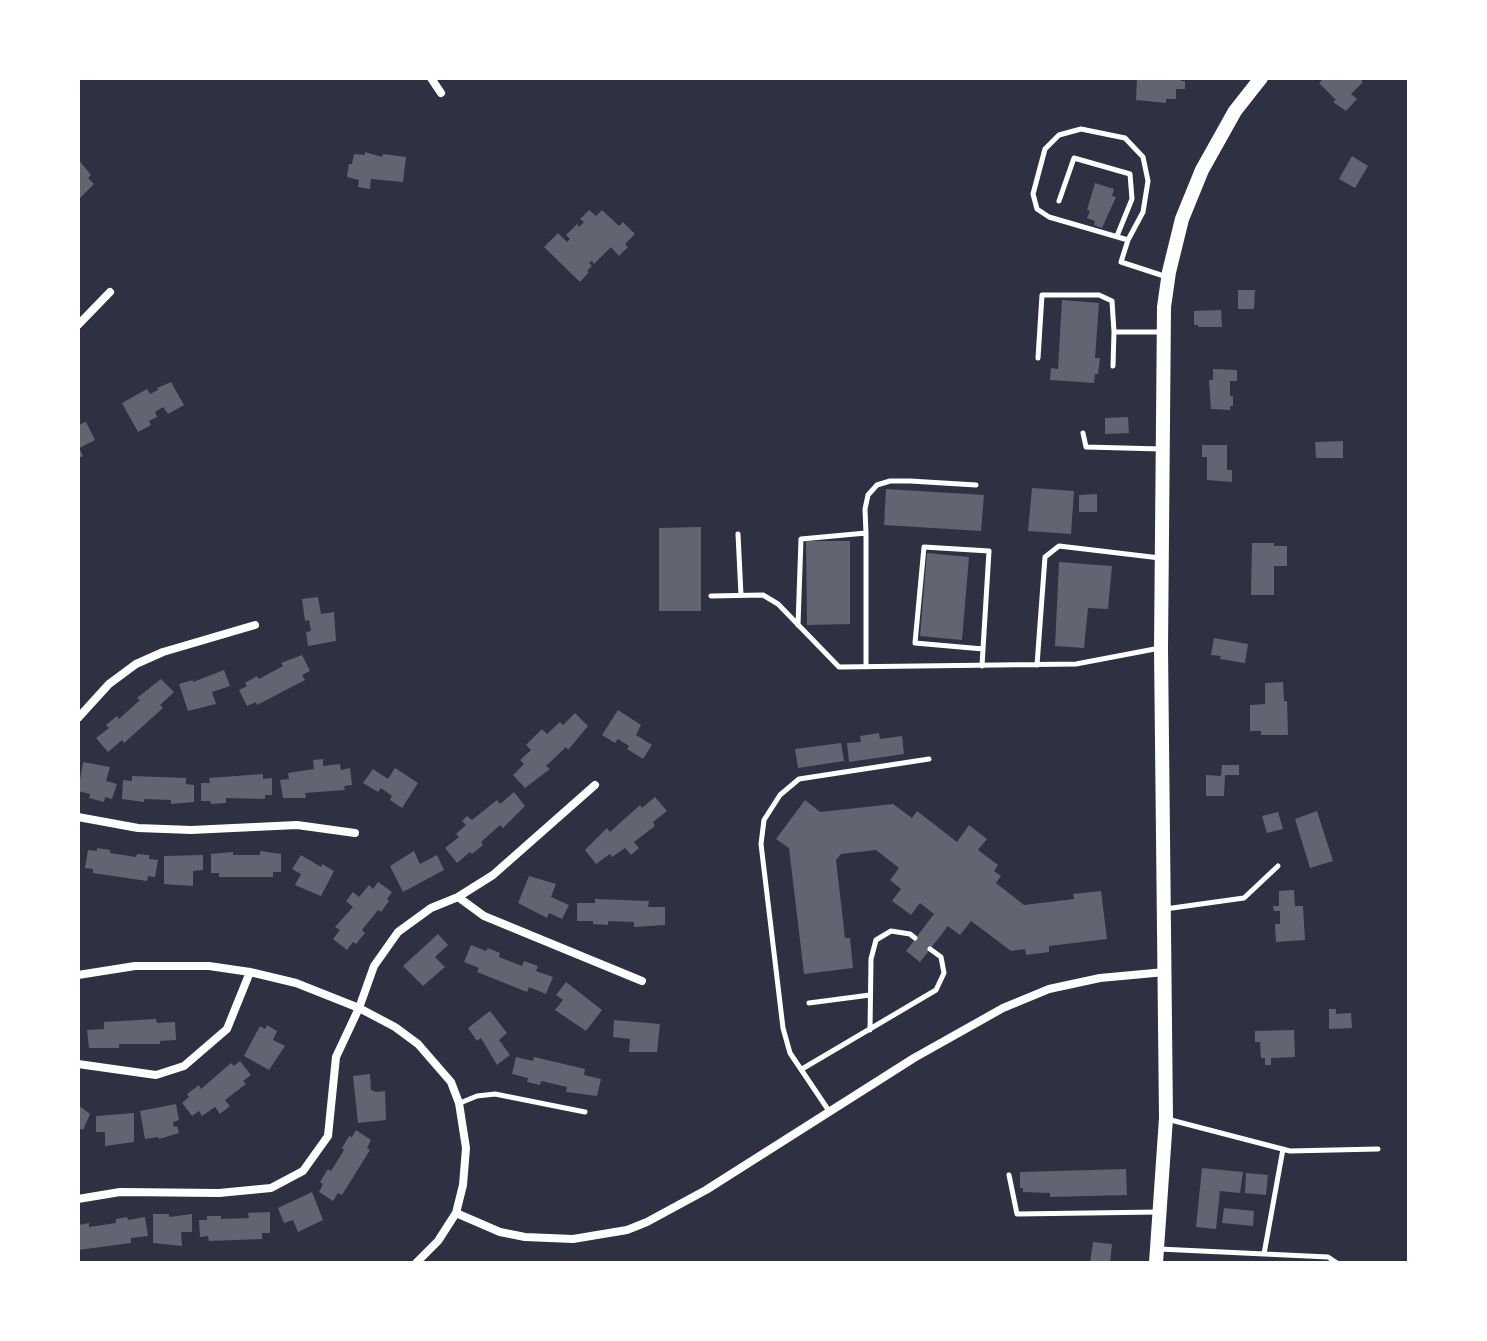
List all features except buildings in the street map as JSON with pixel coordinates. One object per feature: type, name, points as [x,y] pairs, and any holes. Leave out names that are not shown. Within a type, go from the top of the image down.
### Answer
[{"type":"main road","points":[[1157,1256],[1166,1118],[1161,648],[1163,332],[1168,277],[1182,219],[1223,130],[1257,79]]},
{"type":"street","points":[[431,78],[441,93]]},
{"type":"street","points":[[78,325],[110,292]]},
{"type":"street","points":[[78,718],[109,684],[136,664],[163,652],[255,625]]},
{"type":"street","points":[[78,1199],[120,1192],[219,1193],[271,1188],[303,1171],[328,1136],[336,1057],[374,966],[398,932],[431,908],[458,897],[493,875],[595,785]]},
{"type":"street","points":[[78,817],[138,828],[191,830],[297,825],[355,833]]},
{"type":"street","points":[[458,897],[484,916],[642,981]]},
{"type":"street","points":[[78,975],[135,966],[209,966],[250,972],[296,983],[359,1008],[395,1027],[418,1044],[451,1082],[459,1103],[466,1148],[463,1185],[456,1213],[438,1241],[416,1263]]},
{"type":"street","points":[[78,1064],[156,1075],[184,1066],[227,1029],[250,972]]},
{"type":"street","points":[[456,1213],[500,1232],[525,1237],[573,1239],[627,1230],[706,1190],[914,1058],[1015,1004],[1049,989],[1100,978],[1165,972]]},
{"type":"lane","points":[[1128,240],[1049,217],[1037,209],[1033,194],[1045,149],[1059,135],[1081,129],[1125,138],[1143,157],[1148,181],[1143,212],[1128,240],[1121,262],[1168,277]]},
{"type":"lane","points":[[1059,201],[1074,158],[1130,174],[1132,199],[1117,236]]},
{"type":"lane","points":[[1038,358],[1042,295],[1099,295],[1112,301],[1113,366]]},
{"type":"lane","points":[[1114,332],[1163,332]]},
{"type":"lane","points":[[1083,433],[1086,447],[1162,449]]},
{"type":"lane","points":[[866,667],[865,509],[868,495],[877,485],[890,481],[976,485]]},
{"type":"lane","points":[[798,625],[801,539],[866,533]]},
{"type":"lane","points":[[738,534],[741,595]]},
{"type":"lane","points":[[1037,665],[1045,557],[1059,546],[1161,558]]},
{"type":"lane","points":[[982,666],[989,551],[924,547],[915,643],[983,649]]},
{"type":"lane","points":[[711,596],[763,595],[778,604],[839,667],[1076,664],[1161,648]]},
{"type":"lane","points":[[829,1112],[790,1053],[783,1028],[761,844],[764,820],[780,795],[799,779],[929,759]]},
{"type":"lane","points":[[1164,909],[1244,898],[1278,866]]},
{"type":"lane","points":[[870,1030],[871,959],[876,940],[891,931],[910,934],[915,938]]},
{"type":"lane","points":[[802,1069],[936,990],[944,973],[941,957],[930,949]]},
{"type":"lane","points":[[809,1003],[870,995]]},
{"type":"lane","points":[[459,1103],[477,1096],[495,1094],[585,1112]]},
{"type":"lane","points":[[1166,1118],[1284,1149],[1378,1149]]},
{"type":"lane","points":[[1264,1254],[1284,1149]]},
{"type":"lane","points":[[1009,1175],[1017,1214],[1160,1212]]},
{"type":"lane","points":[[1157,1256],[1264,1254],[1328,1257],[1337,1263]]}]
